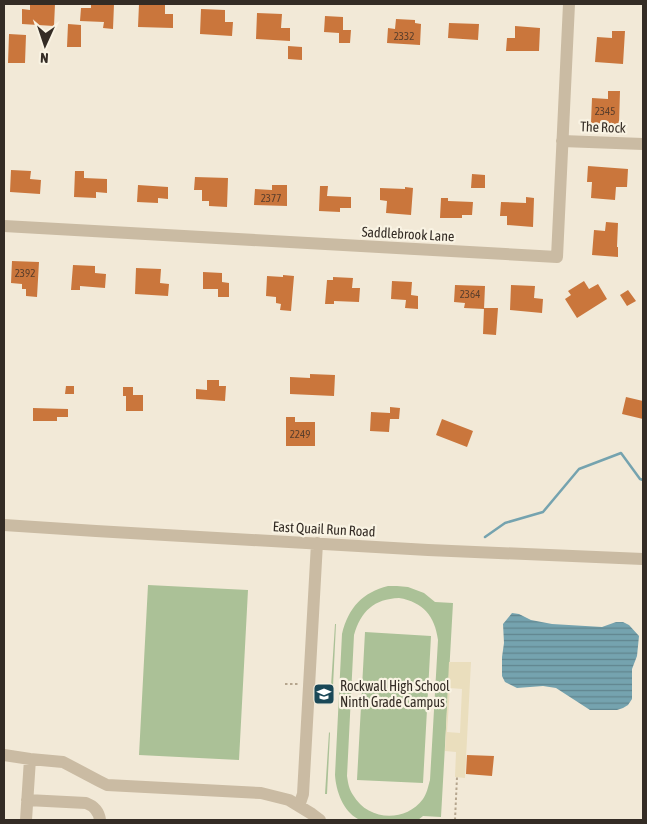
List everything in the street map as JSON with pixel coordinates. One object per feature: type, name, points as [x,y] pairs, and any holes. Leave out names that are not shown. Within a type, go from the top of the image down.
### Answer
[{"type":"street","name":"Saddlebrook Lane","points":[[4,226],[557,257],[569,4]]},
{"type":"street","name":"The Rock","points":[[562,141],[643,144]]},
{"type":"street","name":"East Quail Run Road","points":[[4,525],[487,553],[643,560]]},
{"type":"street","points":[[299,806],[303,794],[317,543]]},
{"type":"street","points":[[4,755],[30,760],[64,762],[107,784],[261,793],[289,800],[320,820]]},
{"type":"street","points":[[26,820],[30,760]]},
{"type":"street","points":[[27,800],[86,803],[97,811],[100,820]]},
{"type":"path","points":[[455,820],[457,777]]},
{"type":"green space","points":[[148,585],[248,590],[239,760],[139,755]]},
{"type":"green space","points":[[388,586],[408,587],[424,593],[435,602],[453,603],[441,817],[423,816],[418,820],[377,821],[358,819],[344,806],[337,788],[335,775],[342,634],[348,616],[358,602],[371,592]],"holes":[[[399,598],[421,607],[431,617],[438,640],[430,780],[423,799],[415,807],[407,812],[387,816],[377,814],[360,804],[352,793],[347,776],[354,635],[360,619],[376,604],[390,599]]]},
{"type":"green space","points":[[335,624],[333,686],[331,686]]},
{"type":"green space","points":[[365,632],[431,636],[423,783],[357,780]]},
{"type":"green space","points":[[329,732],[327,794],[325,794]]},
{"type":"shaded area","points":[[449,662],[471,662],[465,778],[455,777],[456,752],[445,751]],"holes":[[[450,688],[462,689],[460,733],[447,732]]]},
{"type":"water","points":[[512,613],[531,620],[552,624],[602,627],[616,622],[623,622],[629,625],[639,636],[637,656],[632,669],[632,699],[628,705],[617,710],[590,710],[556,688],[543,686],[517,688],[505,682],[502,676],[503,624]]},
{"type":"building","points":[[30,4],[55,4],[54,26],[22,24],[22,9],[30,10]]},
{"type":"building","points":[[91,4],[114,4],[113,29],[103,28],[104,22],[80,21],[81,8],[91,8]]},
{"type":"building","points":[[139,4],[165,4],[165,14],[173,14],[173,28],[138,27]]},
{"type":"building","points":[[201,9],[225,10],[225,22],[233,22],[232,36],[200,34]]},
{"type":"building","points":[[257,13],[282,14],[281,28],[290,28],[290,41],[256,39]]},
{"type":"building","points":[[325,16],[343,17],[343,30],[351,30],[350,43],[339,43],[339,33],[324,32]]},
{"type":"building","points":[[396,19],[415,20],[415,23],[421,24],[420,45],[387,43],[388,28],[395,29]]},
{"type":"building","points":[[449,23],[479,24],[478,40],[448,38]]},
{"type":"building","points":[[68,24],[81,25],[81,47],[67,47]]},
{"type":"building","points":[[515,26],[540,28],[539,51],[506,51],[507,38],[515,38]]},
{"type":"building","points":[[612,31],[625,31],[623,64],[595,62],[597,37],[612,38]]},
{"type":"building","points":[[9,34],[26,35],[25,63],[8,63]]},
{"type":"building","points":[[288,46],[302,47],[302,60],[288,59]]},
{"type":"building","points":[[608,91],[620,91],[619,124],[591,123],[592,98],[608,99]]},
{"type":"building","points":[[588,166],[628,169],[627,187],[616,187],[615,200],[591,198],[592,182],[587,182]]},
{"type":"building","points":[[11,170],[31,171],[30,179],[41,180],[40,194],[10,192]]},
{"type":"building","points":[[75,171],[84,171],[84,178],[107,179],[107,193],[96,192],[96,198],[74,197]]},
{"type":"building","points":[[472,174],[485,175],[485,188],[471,188]]},
{"type":"building","points":[[195,177],[228,178],[227,207],[209,206],[209,201],[202,201],[202,190],[194,190]]},
{"type":"building","points":[[138,185],[168,187],[168,199],[158,198],[158,203],[137,202]]},
{"type":"building","points":[[272,185],[287,185],[287,206],[254,205],[255,189],[272,190]]},
{"type":"building","points":[[320,186],[328,186],[327,196],[351,197],[351,208],[340,208],[340,212],[319,211]]},
{"type":"building","points":[[405,187],[413,188],[411,215],[386,213],[387,201],[380,200],[380,188],[405,189]]},
{"type":"building","points":[[526,197],[534,198],[533,227],[507,225],[507,216],[500,216],[501,202],[526,203]]},
{"type":"building","points":[[441,198],[448,198],[448,201],[473,202],[472,215],[462,215],[462,218],[440,218]]},
{"type":"building","points":[[606,222],[618,223],[618,257],[592,255],[594,230],[605,231]]},
{"type":"building","points":[[12,261],[39,262],[37,297],[26,296],[26,289],[22,289],[22,284],[11,283]]},
{"type":"building","points":[[73,265],[95,266],[95,273],[106,274],[105,288],[80,286],[80,290],[71,290]]},
{"type":"building","points":[[136,268],[161,269],[160,283],[169,284],[168,296],[135,294]]},
{"type":"building","points":[[203,272],[222,273],[222,282],[229,283],[229,297],[218,297],[218,289],[203,289]]},
{"type":"building","points":[[283,275],[294,276],[291,311],[280,310],[281,304],[276,303],[276,297],[266,296],[267,276],[283,277]]},
{"type":"building","points":[[333,277],[353,278],[352,288],[360,288],[359,302],[334,301],[334,304],[325,304],[327,280],[333,280]]},
{"type":"building","points":[[392,281],[412,282],[411,295],[418,296],[418,309],[405,308],[406,300],[391,299]]},
{"type":"building","points":[[584,281],[589,289],[598,284],[607,299],[577,318],[565,299],[571,295],[568,291]]},
{"type":"building","points":[[455,285],[485,286],[484,309],[464,308],[465,303],[454,302]]},
{"type":"building","points":[[511,285],[535,286],[534,298],[543,299],[542,313],[510,310]]},
{"type":"building","points":[[628,290],[636,301],[627,306],[620,295]]},
{"type":"building","points":[[484,308],[498,308],[496,335],[483,334]]},
{"type":"building","points":[[310,374],[335,375],[334,396],[290,394],[290,377],[310,378]]},
{"type":"building","points":[[207,380],[219,380],[219,386],[226,386],[225,401],[196,399],[196,389],[207,390]]},
{"type":"building","points":[[66,386],[74,386],[74,394],[65,394]]},
{"type":"building","points":[[123,387],[133,387],[133,395],[143,395],[143,411],[126,411],[126,396],[123,396]]},
{"type":"building","points":[[626,397],[643,401],[643,419],[622,414]]},
{"type":"building","points":[[390,407],[400,408],[399,419],[390,419],[389,432],[370,431],[371,412],[390,413]]},
{"type":"building","points":[[33,408],[68,409],[68,417],[57,417],[57,421],[33,421]]},
{"type":"building","points":[[286,417],[295,417],[295,422],[315,422],[315,446],[286,446]]},
{"type":"building","points":[[442,419],[473,431],[467,447],[436,435]]},
{"type":"building","points":[[467,755],[494,756],[492,776],[466,774]]},
{"type":"waterway","points":[[485,537],[505,523],[543,512],[579,469],[621,453],[640,479],[643,480]]},
{"type":"place","name":"Rockwall High School Ninth Grade Campus","points":[[324,694]]}]
